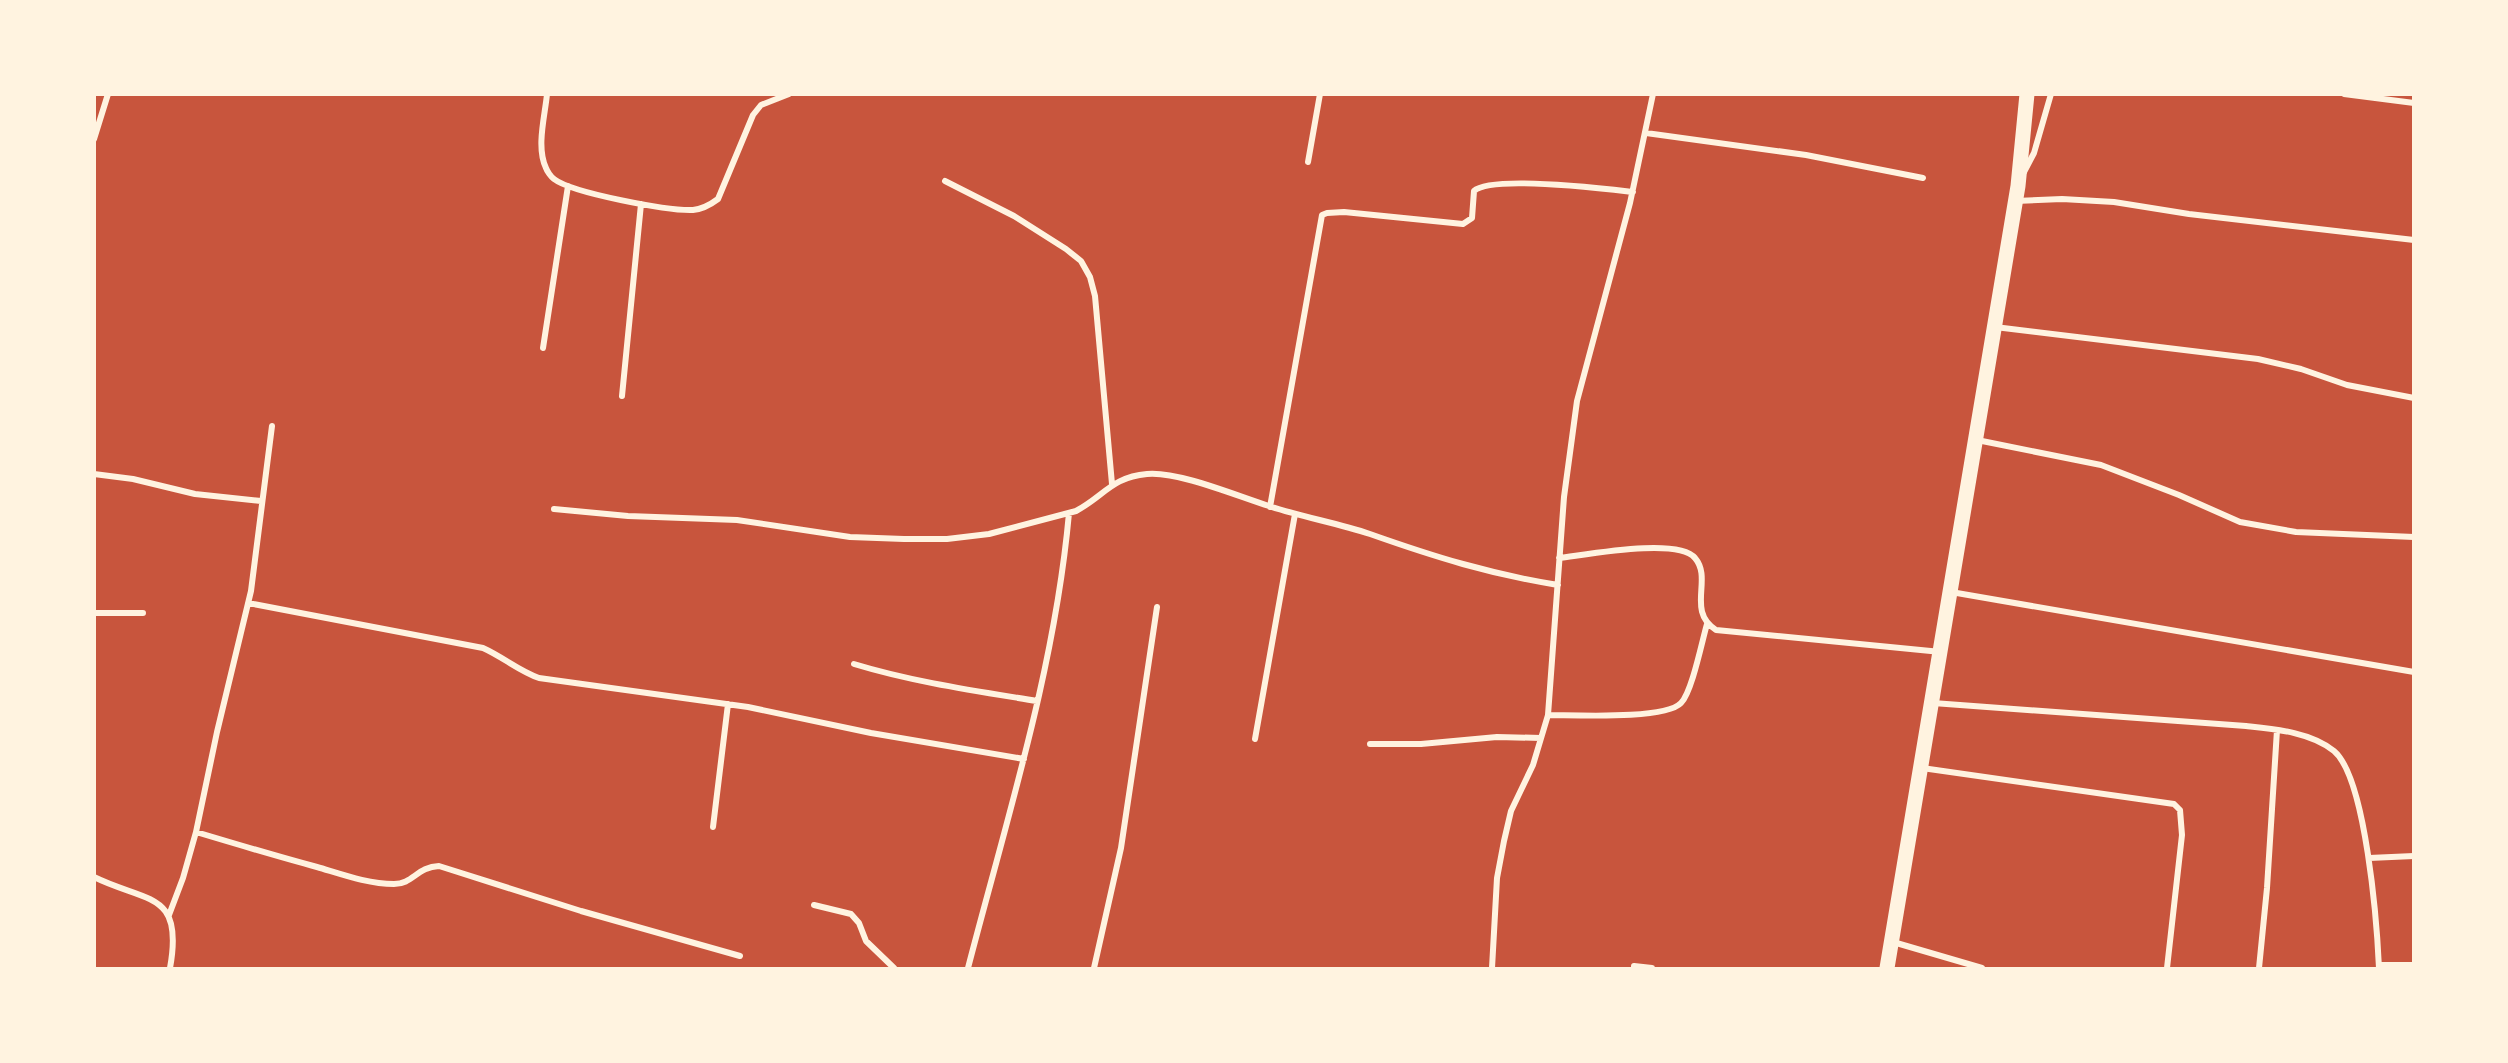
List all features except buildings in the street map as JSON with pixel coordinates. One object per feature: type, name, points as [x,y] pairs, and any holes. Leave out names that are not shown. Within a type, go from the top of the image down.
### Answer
[{"type":"highway","points":[[1887,969],[1995,326],[2016,194],[2027,94]]},
{"type":"street","points":[[94,139],[108,94]]},
{"type":"street","points":[[547,94],[542,148],[545,166],[553,178],[568,186],[641,204],[693,210],[707,207],[718,200],[726,187],[753,115],[761,105],[789,94]]},
{"type":"street","points":[[1308,162],[1320,94]]},
{"type":"street","points":[[1492,969],[1497,878],[1504,841],[1511,811],[1533,765],[1548,715],[1559,558],[1570,443],[1577,401],[1633,192],[1653,94]]},
{"type":"street","points":[[2051,94],[2034,153],[2016,194],[2114,202],[2189,214],[2414,240]]},
{"type":"street","points":[[2344,94],[2414,103]]},
{"type":"street","points":[[1646,133],[1806,155],[1923,178]]},
{"type":"street","points":[[945,181],[1014,216],[1081,261],[1090,277],[1095,296],[1112,484]]},
{"type":"street","points":[[1270,507],[1322,215],[1344,212],[1463,224],[1472,218],[1474,191],[1484,186],[1543,184],[1633,192]]},
{"type":"street","points":[[543,348],[568,186]]},
{"type":"street","points":[[622,396],[641,204]]},
{"type":"street","points":[[1995,326],[2258,359],[2301,369],[2347,385],[2414,398]]},
{"type":"street","points":[[169,915],[183,878],[196,832],[248,603],[258,544],[261,501],[272,426]]},
{"type":"street","points":[[1976,440],[2101,465],[2179,495],[2240,522],[2322,534],[2414,537]]},
{"type":"street","points":[[554,509],[628,516],[737,520],[850,537],[947,539],[989,534],[1069,513],[1089,504],[1112,484],[1129,476],[1150,473],[1172,476],[1270,507],[1369,534],[1468,567],[1558,585]]},
{"type":"street","points":[[94,474],[133,479],[195,494],[261,501]]},
{"type":"street","points":[[968,969],[1024,759],[1058,607],[1069,513]]},
{"type":"street","points":[[1255,739],[1295,514]]},
{"type":"street","points":[[1548,715],[1615,715],[1671,710],[1682,703],[1688,689],[1707,624],[1701,606],[1699,566],[1695,558],[1686,552],[1642,548],[1559,558]]},
{"type":"street","points":[[1951,592],[2414,672]]},
{"type":"street","points":[[248,603],[385,631],[474,645],[499,655],[522,672],[539,678],[728,704],[822,721],[871,733],[1024,759]]},
{"type":"street","points":[[1094,969],[1122,839],[1157,607]]},
{"type":"street","points":[[94,613],[143,613]]},
{"type":"street","points":[[1707,624],[1716,630],[1732,632],[1941,652]]},
{"type":"street","points":[[854,664],[975,690],[1037,700]]},
{"type":"street","points":[[1933,703],[2277,730],[2319,742],[2334,751],[2345,765],[2354,791],[2369,858],[2379,967],[2414,965]]},
{"type":"street","points":[[713,827],[728,704]]},
{"type":"street","points":[[2259,969],[2267,888],[2277,730]]},
{"type":"street","points":[[1370,744],[1421,744],[1497,736],[1541,738]]},
{"type":"street","points":[[1922,768],[2174,804],[2180,810],[2182,835],[2167,969]]},
{"type":"street","points":[[196,832],[335,873],[383,884],[398,884],[407,881],[422,868],[439,866],[581,911],[740,956]]},
{"type":"street","points":[[2369,858],[2414,856]]},
{"type":"street","points":[[94,877],[142,895],[162,906],[169,915],[174,939],[170,969]]},
{"type":"street","points":[[814,905],[851,914],[859,923],[866,940],[885,957],[894,969]]},
{"type":"street","points":[[1892,941],[1982,969]]},
{"type":"street","points":[[1634,966],[1652,969]]}]
